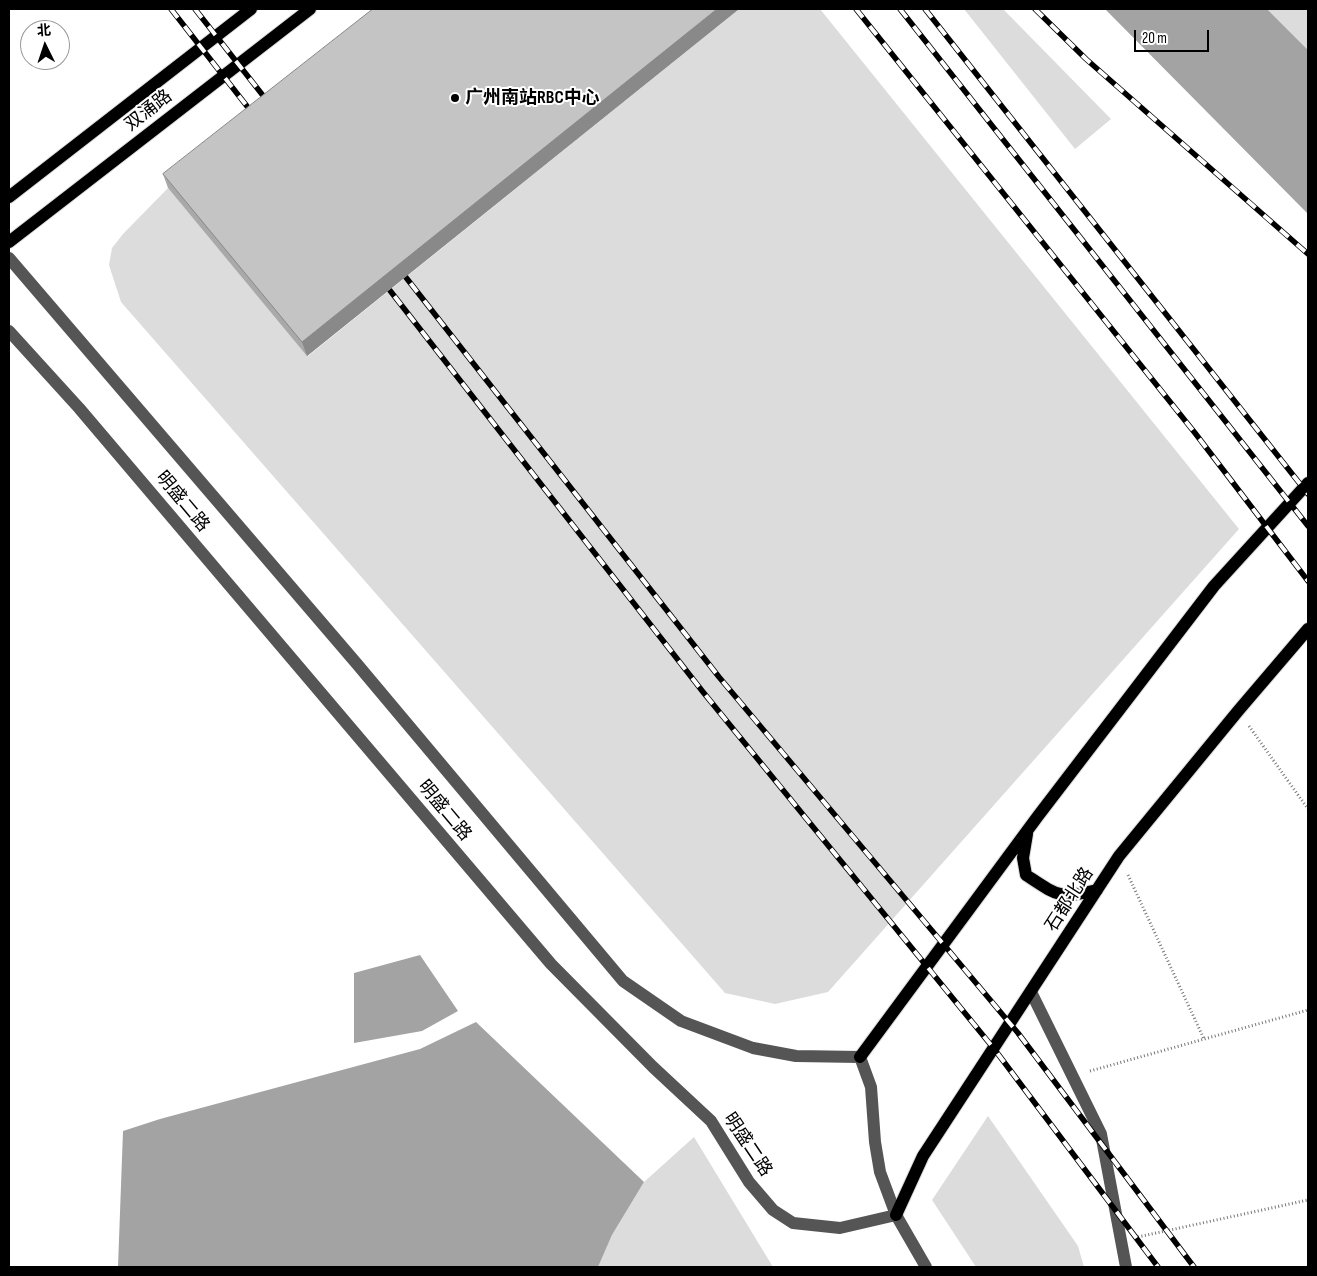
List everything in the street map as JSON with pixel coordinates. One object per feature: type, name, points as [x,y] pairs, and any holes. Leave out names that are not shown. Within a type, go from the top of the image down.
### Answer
[{"type":"main road","name":"双涌路","points":[[9,196],[251,9]]},
{"type":"main road","name":"双涌路","points":[[9,242],[310,9]]},
{"type":"main road","points":[[860,1057],[1027,831],[1214,586],[1308,483]]},
{"type":"main road","name":"石都北路","points":[[896,1215],[923,1156],[1119,856],[1308,629]]},
{"type":"main road","points":[[1027,831],[1022,858],[1026,875],[1055,894],[1075,895],[1098,890]]},
{"type":"street","name":"明盛二路","points":[[9,258],[350,656],[623,981],[681,1021],[753,1048],[796,1056],[860,1057]]},
{"type":"street","name":"明盛二路","points":[[9,331],[92,424],[552,964],[652,1067],[710,1121],[749,1182],[773,1210],[793,1223],[840,1228],[896,1215]]},
{"type":"street","points":[[1031,992],[1101,1134],[1126,1267]]},
{"type":"street","points":[[860,1057],[871,1088],[875,1142],[880,1172],[896,1215],[926,1267]]},
{"type":"path","points":[[1238,711],[1308,810]]},
{"type":"path","points":[[1119,856],[1204,1039]]},
{"type":"path","points":[[1072,1076],[1308,1010]]},
{"type":"path","points":[[1121,1241],[1308,1200]]},
{"type":"shaded area","points":[[739,9],[820,9],[1239,529],[828,992],[775,1004],[725,993],[121,302],[109,265],[112,248],[123,234],[168,188],[308,356]]},
{"type":"shaded area","points":[[964,9],[1003,9],[1111,119],[1075,149]]},
{"type":"shaded area","points":[[1105,9],[1267,9],[1308,50],[1308,214]]},
{"type":"shaded area","points":[[1267,9],[1308,9],[1308,50]]},
{"type":"shaded area","points":[[420,955],[458,1011],[422,1031],[354,1043],[354,973]]},
{"type":"shaded area","points":[[476,1022],[644,1182],[612,1235],[598,1267],[118,1267],[123,1131],[160,1119],[420,1049]]},
{"type":"shaded area","points":[[988,1116],[1078,1246],[1084,1267],[976,1267],[932,1200]]},
{"type":"shaded area","points":[[694,1137],[773,1267],[598,1267],[612,1235],[644,1182]]},
{"type":"building","name":"广州南站RBC中心","points":[[373,9],[717,9],[302,342],[163,174]]},
{"type":"railway","points":[[171,9],[257,119]]},
{"type":"railway","points":[[195,9],[272,107]]},
{"type":"railway","points":[[856,9],[1195,433],[1308,581]]},
{"type":"railway","points":[[900,9],[1308,526]]},
{"type":"railway","points":[[925,9],[1308,494]]},
{"type":"railway","points":[[1035,9],[1086,59],[1308,254]]},
{"type":"railway","points":[[397,266],[719,677],[1018,1033],[1194,1267]]},
{"type":"railway","points":[[381,279],[703,692],[995,1050],[1158,1267]]},
{"type":"place","name":"广州南站RBC中心","points":[[455,98]]}]
